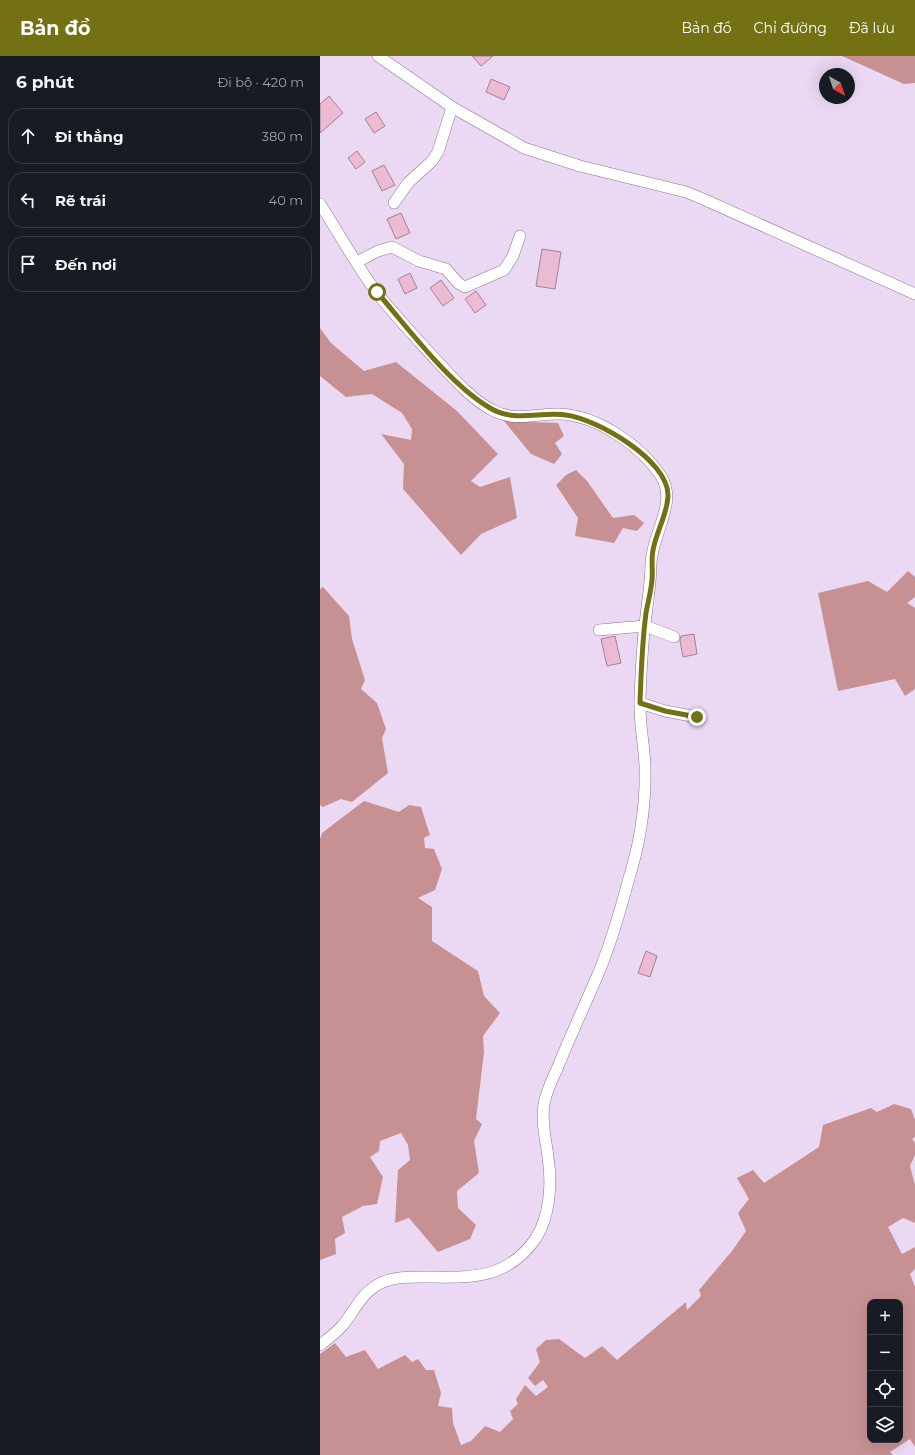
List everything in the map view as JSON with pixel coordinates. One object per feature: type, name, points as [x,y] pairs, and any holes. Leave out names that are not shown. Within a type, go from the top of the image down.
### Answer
[{"type":"street","points":[[378,56],[452,107],[524,148],[574,164],[697,196],[915,294]]},
{"type":"street","points":[[394,203],[408,183],[432,161],[438,152],[452,107]]},
{"type":"street","points":[[320,204],[377,292],[412,334],[457,382],[485,406],[496,412],[513,417],[560,414],[581,419],[620,437],[651,463],[664,482],[668,494],[652,551],[652,580],[645,626],[640,703],[645,771],[641,828],[630,876],[602,964],[573,1028],[544,1104],[543,1122],[549,1180],[546,1212],[537,1235],[520,1256],[495,1272],[462,1277],[396,1278],[380,1284],[363,1296],[341,1327],[320,1345]]},
{"type":"street","points":[[357,262],[378,250],[392,247],[419,261],[446,269],[461,286],[470,287],[504,270],[513,256],[520,236]]},
{"type":"street","points":[[599,630],[645,626],[674,637]]},
{"type":"street","points":[[640,703],[665,711],[697,717]]},
{"type":"shaded area","points":[[842,56],[915,56],[915,83],[904,84]]},
{"type":"shaded area","points":[[320,328],[331,343],[364,371],[396,362],[457,411],[498,454],[471,481],[480,487],[510,477],[517,518],[481,534],[461,555],[403,489],[404,464],[381,434],[411,440],[412,429],[402,413],[372,394],[346,397],[320,376]]},
{"type":"shaded area","points":[[504,421],[558,423],[564,436],[555,443],[562,454],[554,464],[531,454]]},
{"type":"shaded area","points":[[576,470],[587,481],[613,518],[634,515],[644,523],[637,531],[623,528],[614,543],[575,536],[578,518],[556,485],[566,475]]},
{"type":"shaded area","points":[[908,571],[915,577],[915,597],[907,603],[915,608],[915,689],[905,696],[895,679],[838,691],[818,593],[868,581],[887,592]]},
{"type":"shaded area","points":[[323,587],[349,616],[352,639],[365,680],[361,689],[377,703],[386,729],[382,738],[388,773],[352,802],[341,799],[323,807],[320,805],[320,589]]},
{"type":"shaded area","points":[[364,801],[399,812],[409,805],[421,807],[430,835],[424,838],[425,848],[434,849],[442,869],[435,890],[418,898],[432,907],[432,941],[478,971],[484,996],[500,1013],[483,1036],[484,1052],[476,1119],[482,1124],[474,1141],[479,1173],[457,1191],[458,1208],[476,1225],[470,1239],[438,1252],[409,1218],[395,1223],[398,1170],[410,1160],[408,1145],[401,1133],[380,1141],[379,1151],[370,1157],[383,1177],[377,1204],[363,1206],[342,1217],[345,1233],[335,1239],[336,1254],[320,1260],[320,839],[322,833]]},
{"type":"shaded area","points":[[894,1104],[911,1109],[915,1120],[915,1137],[912,1139],[915,1142],[915,1155],[910,1166],[915,1185],[915,1223],[903,1218],[888,1227],[902,1254],[915,1247],[915,1269],[910,1274],[915,1287],[915,1447],[910,1439],[890,1452],[893,1455],[320,1455],[320,1354],[335,1343],[346,1357],[365,1350],[378,1369],[405,1355],[412,1362],[418,1359],[426,1370],[434,1370],[441,1393],[438,1406],[452,1408],[453,1423],[461,1445],[471,1441],[485,1426],[500,1432],[513,1419],[510,1411],[518,1404],[516,1399],[525,1385],[536,1396],[548,1387],[543,1380],[535,1386],[528,1378],[540,1362],[536,1349],[546,1340],[559,1339],[585,1358],[602,1346],[617,1360],[686,1302],[687,1310],[701,1296],[699,1290],[732,1251],[746,1231],[738,1213],[749,1199],[737,1178],[753,1170],[764,1183],[819,1147],[823,1125],[871,1108],[877,1112]]},
{"type":"building","points":[[472,56],[493,56],[481,66]]},
{"type":"building","points":[[491,79],[510,87],[504,100],[486,92]]},
{"type":"building","points":[[329,96],[343,113],[320,133],[320,104]]},
{"type":"building","points":[[376,112],[385,126],[374,133],[365,119]]},
{"type":"building","points":[[357,151],[365,162],[356,169],[348,158]]},
{"type":"building","points":[[384,165],[395,185],[382,191],[372,171]]},
{"type":"building","points":[[401,213],[410,233],[396,239],[387,219]]},
{"type":"building","points":[[542,249],[561,252],[555,289],[536,286]]},
{"type":"building","points":[[410,273],[417,288],[405,294],[398,279]]},
{"type":"building","points":[[441,280],[454,298],[443,306],[430,288]]},
{"type":"building","points":[[476,291],[486,305],[475,313],[465,299]]},
{"type":"building","points":[[694,634],[697,654],[683,657],[680,641],[681,636]]},
{"type":"building","points":[[615,636],[621,663],[607,666],[601,639]]},
{"type":"building","points":[[646,951],[657,956],[650,977],[638,973]]},
{"type":"route","points":[[377,292],[412,334],[457,382],[489,408],[496,412],[513,417],[547,414],[574,416],[612,432],[633,446],[651,463],[664,482],[668,494],[652,551],[652,580],[646,613],[640,703],[665,711],[697,717]]}]
